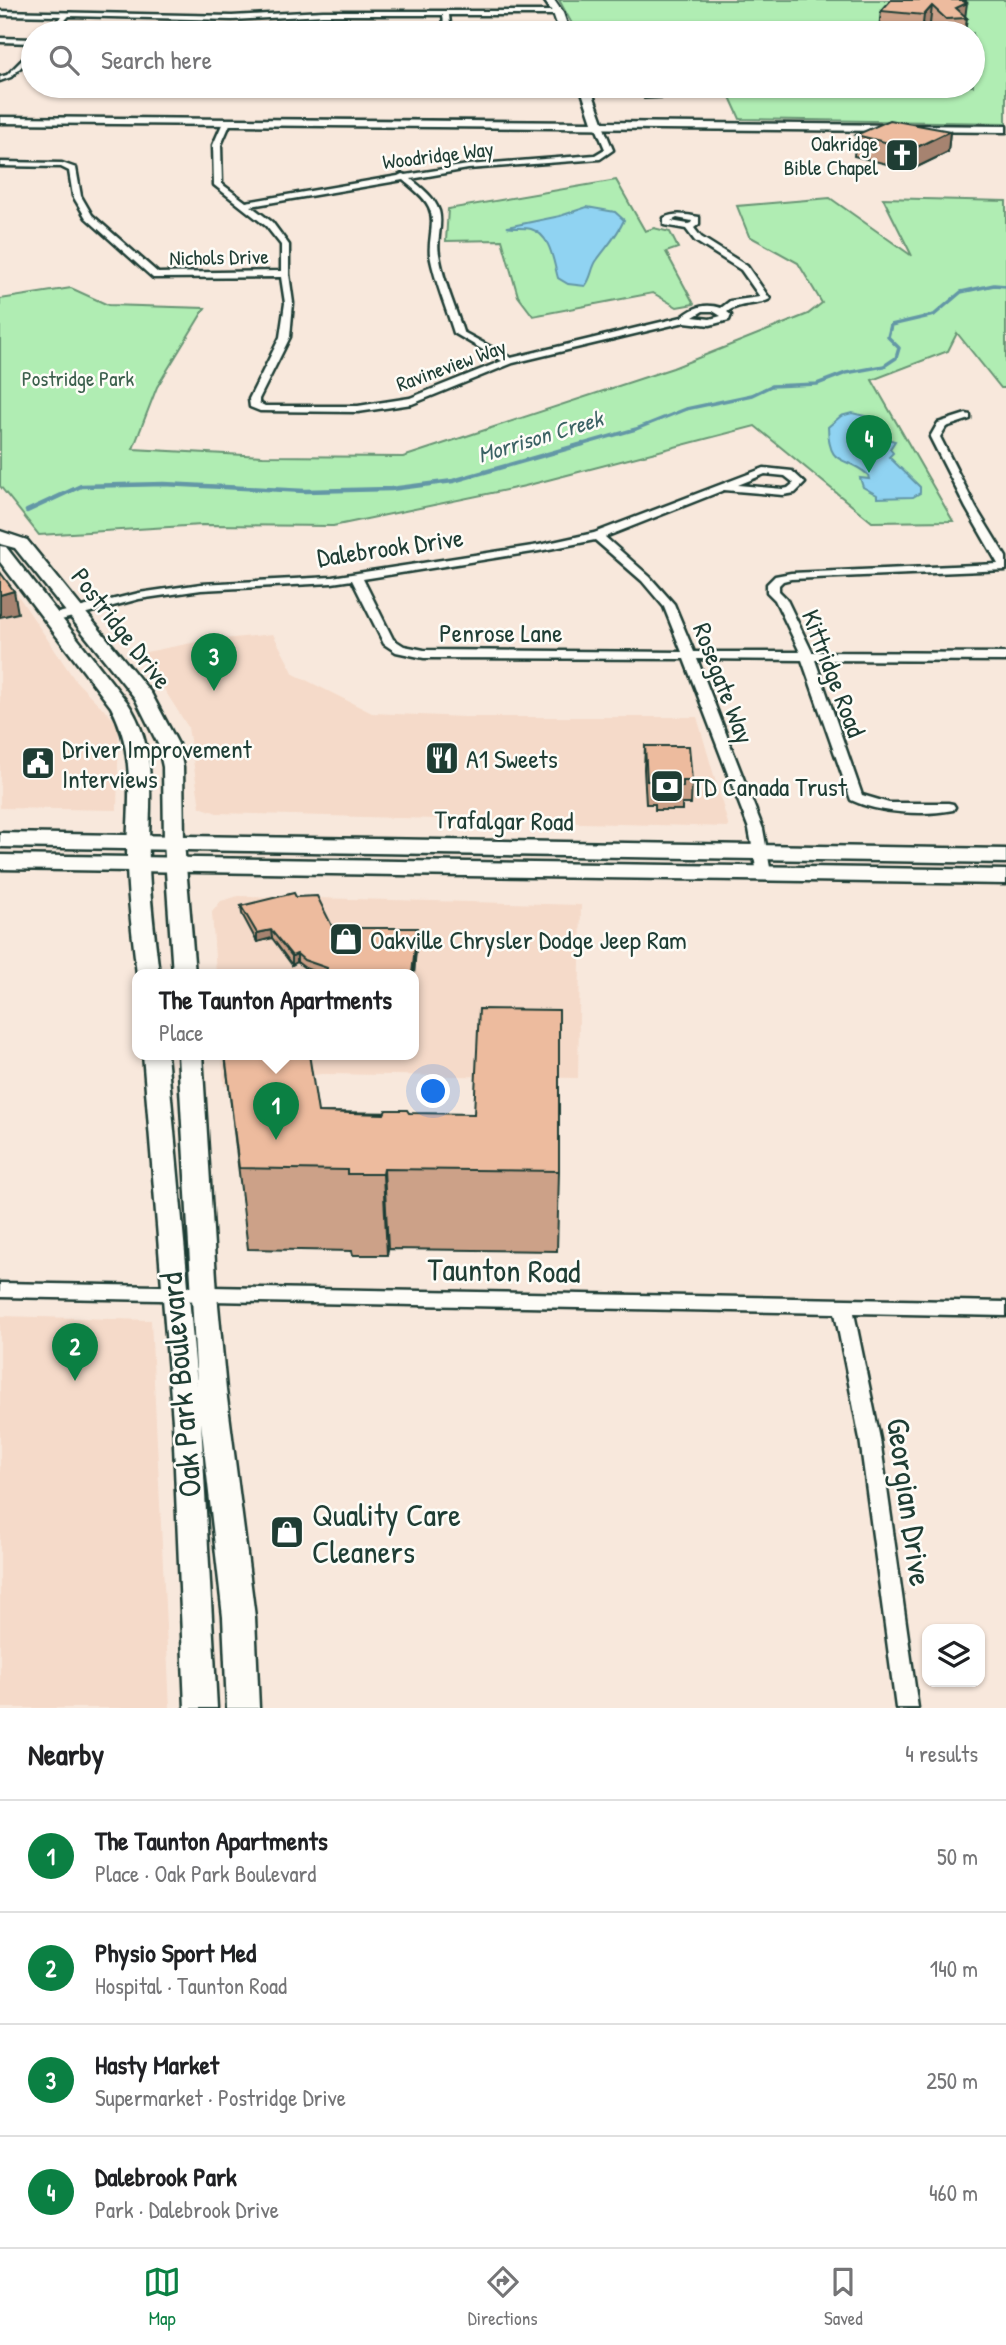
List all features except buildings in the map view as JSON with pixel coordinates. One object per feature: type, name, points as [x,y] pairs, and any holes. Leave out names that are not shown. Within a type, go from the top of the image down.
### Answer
[{"type":"main road","name":"Trafalgar Road","points":[[0,840],[139,853]]},
{"type":"main road","name":"Trafalgar Road","points":[[0,862],[175,853],[762,863],[1006,877]]},
{"type":"main road","name":"Trafalgar Road","points":[[762,863],[1006,856]]},
{"type":"street","points":[[549,0],[561,21]]},
{"type":"street","points":[[297,2],[297,11],[301,14]]},
{"type":"street","points":[[0,13],[232,18],[301,14],[558,13]]},
{"type":"street","points":[[446,13],[447,21]]},
{"type":"street","points":[[61,21],[67,15]]},
{"type":"street","points":[[0,40],[21,41]]},
{"type":"street","points":[[0,79],[9,76],[21,64]]},
{"type":"street","points":[[589,98],[599,125]]},
{"type":"street","points":[[0,120],[1006,129]]},
{"type":"street","name":"Ravineview Way","points":[[227,122],[217,145],[218,185],[269,224],[285,245],[289,303],[285,337],[254,399],[254,405],[264,409],[358,409],[412,401],[510,361],[685,319],[720,321],[726,318],[722,311],[733,303],[766,299],[744,268],[698,239],[689,227]]},
{"type":"street","name":"Woodridge Way","points":[[244,205],[402,176],[468,167],[597,157],[608,150],[599,125]]},
{"type":"street","name":"Nichols Drive","points":[[0,164],[62,165],[73,170],[76,195],[89,216],[156,276],[285,274]]},
{"type":"street","points":[[402,176],[421,191],[435,212],[436,226],[432,241],[459,333],[510,361]]},
{"type":"street","points":[[966,417],[942,425],[935,437],[971,508],[1006,567]]},
{"type":"street","name":"Dalebrook Drive","points":[[54,618],[139,596],[201,587],[356,577],[539,548],[597,536],[764,471],[788,473],[800,483],[791,491],[783,492],[724,487]]},
{"type":"street","name":"Rosegate Way","points":[[597,536],[646,579],[670,606],[756,829],[762,863]]},
{"type":"street","name":"Postridge Drive","points":[[1,544],[21,544],[144,697],[169,744],[175,791],[175,853]]},
{"type":"street","name":"Postridge Drive","points":[[1,544],[120,706],[135,734],[140,785],[139,853]]},
{"type":"street","name":"Kittridge Road","points":[[948,807],[879,806],[856,797],[807,655],[779,598],[773,592],[773,584],[779,578],[1006,567]]},
{"type":"street","name":"Penrose Lane","points":[[356,577],[388,641],[400,649],[424,654],[1006,657]]},
{"type":"street","points":[[139,853],[148,969]]},
{"type":"street","points":[[175,853],[184,969]]},
{"type":"street","name":"Oak Park Boulevard","points":[[155,1060],[187,1421],[201,1708]]},
{"type":"street","name":"Oak Park Boulevard","points":[[190,1060],[204,1294],[212,1390],[239,1617],[243,1708]]},
{"type":"street","name":"Taunton Road","points":[[0,1290],[1006,1309]]},
{"type":"street","name":"Georgian Drive","points":[[843,1306],[870,1439],[907,1708]]},
{"type":"shaded area","points":[[0,569],[75,680],[119,725],[117,810],[0,808]]},
{"type":"shaded area","points":[[273,634],[294,674],[372,713],[465,717],[697,717],[729,827],[217,813],[200,807],[188,727],[141,653],[202,641]]},
{"type":"shaded area","points":[[238,896],[581,905],[578,1078],[322,1074],[224,1086],[222,1060],[419,1060],[419,969],[216,969],[212,912],[221,901]]},
{"type":"shaded area","points":[[0,1316],[151,1320],[170,1708],[0,1708]]},
{"type":"green space","points":[[559,0],[1006,0],[1006,123],[740,119],[730,98],[985,98],[985,21],[570,21]]},
{"type":"green space","points":[[616,180],[645,231],[654,228],[670,232],[678,248],[666,252],[694,304],[677,307],[653,293],[533,316],[518,296],[502,240],[446,241],[448,209]]},
{"type":"green space","name":"Postridge Park","points":[[830,198],[912,256],[883,198],[1006,201],[1006,388],[1001,388],[957,333],[948,351],[872,380],[953,521],[872,522],[755,426],[525,486],[333,526],[202,525],[39,535],[0,486],[0,299],[71,288],[108,305],[205,308],[157,387],[133,449],[263,456],[403,457],[673,368],[808,314],[822,303],[798,263],[749,236],[737,206]]},
{"type":"water","points":[[587,207],[615,212],[624,220],[595,263],[585,286],[568,284],[558,278],[550,249],[538,232],[528,228],[507,227],[560,216]]},
{"type":"water","points":[[852,413],[874,418],[884,438],[895,441],[890,449],[893,453],[889,457],[920,487],[920,493],[913,497],[877,498],[877,495],[863,487],[860,478],[869,479],[868,475],[835,456],[831,450],[828,427],[841,416]]},
{"type":"waterway","name":"Morrison Creek","points":[[576,446],[636,429],[686,409],[752,395],[771,386],[817,384],[846,373],[884,366],[896,358],[899,348],[888,337],[891,325],[934,315],[961,292],[994,285],[1006,286]]},
{"type":"waterway","name":"Morrison Creek","points":[[27,511],[81,486],[164,484],[305,491],[391,489],[453,481],[583,444]]},
{"type":"place","name":"Oakridge Bible Chapel","points":[[902,155]]},
{"type":"place","name":"Dalebrook Park","points":[[869,473]]},
{"type":"place","name":"Hasty Market","points":[[214,691]]},
{"type":"place","name":"A1 Sweets","points":[[442,758]]},
{"type":"place","name":"Driver Improvement Interviews","points":[[38,763]]},
{"type":"place","name":"TD Canada Trust","points":[[667,786]]},
{"type":"place","name":"Oakville Chrysler Dodge Jeep Ram","points":[[346,939]]},
{"type":"place","name":"The Taunton Apartments","points":[[276,1140]]},
{"type":"place","name":"Physio Sport Med","points":[[75,1381]]},
{"type":"place","name":"Quality Care Cleaners","points":[[287,1532]]}]
